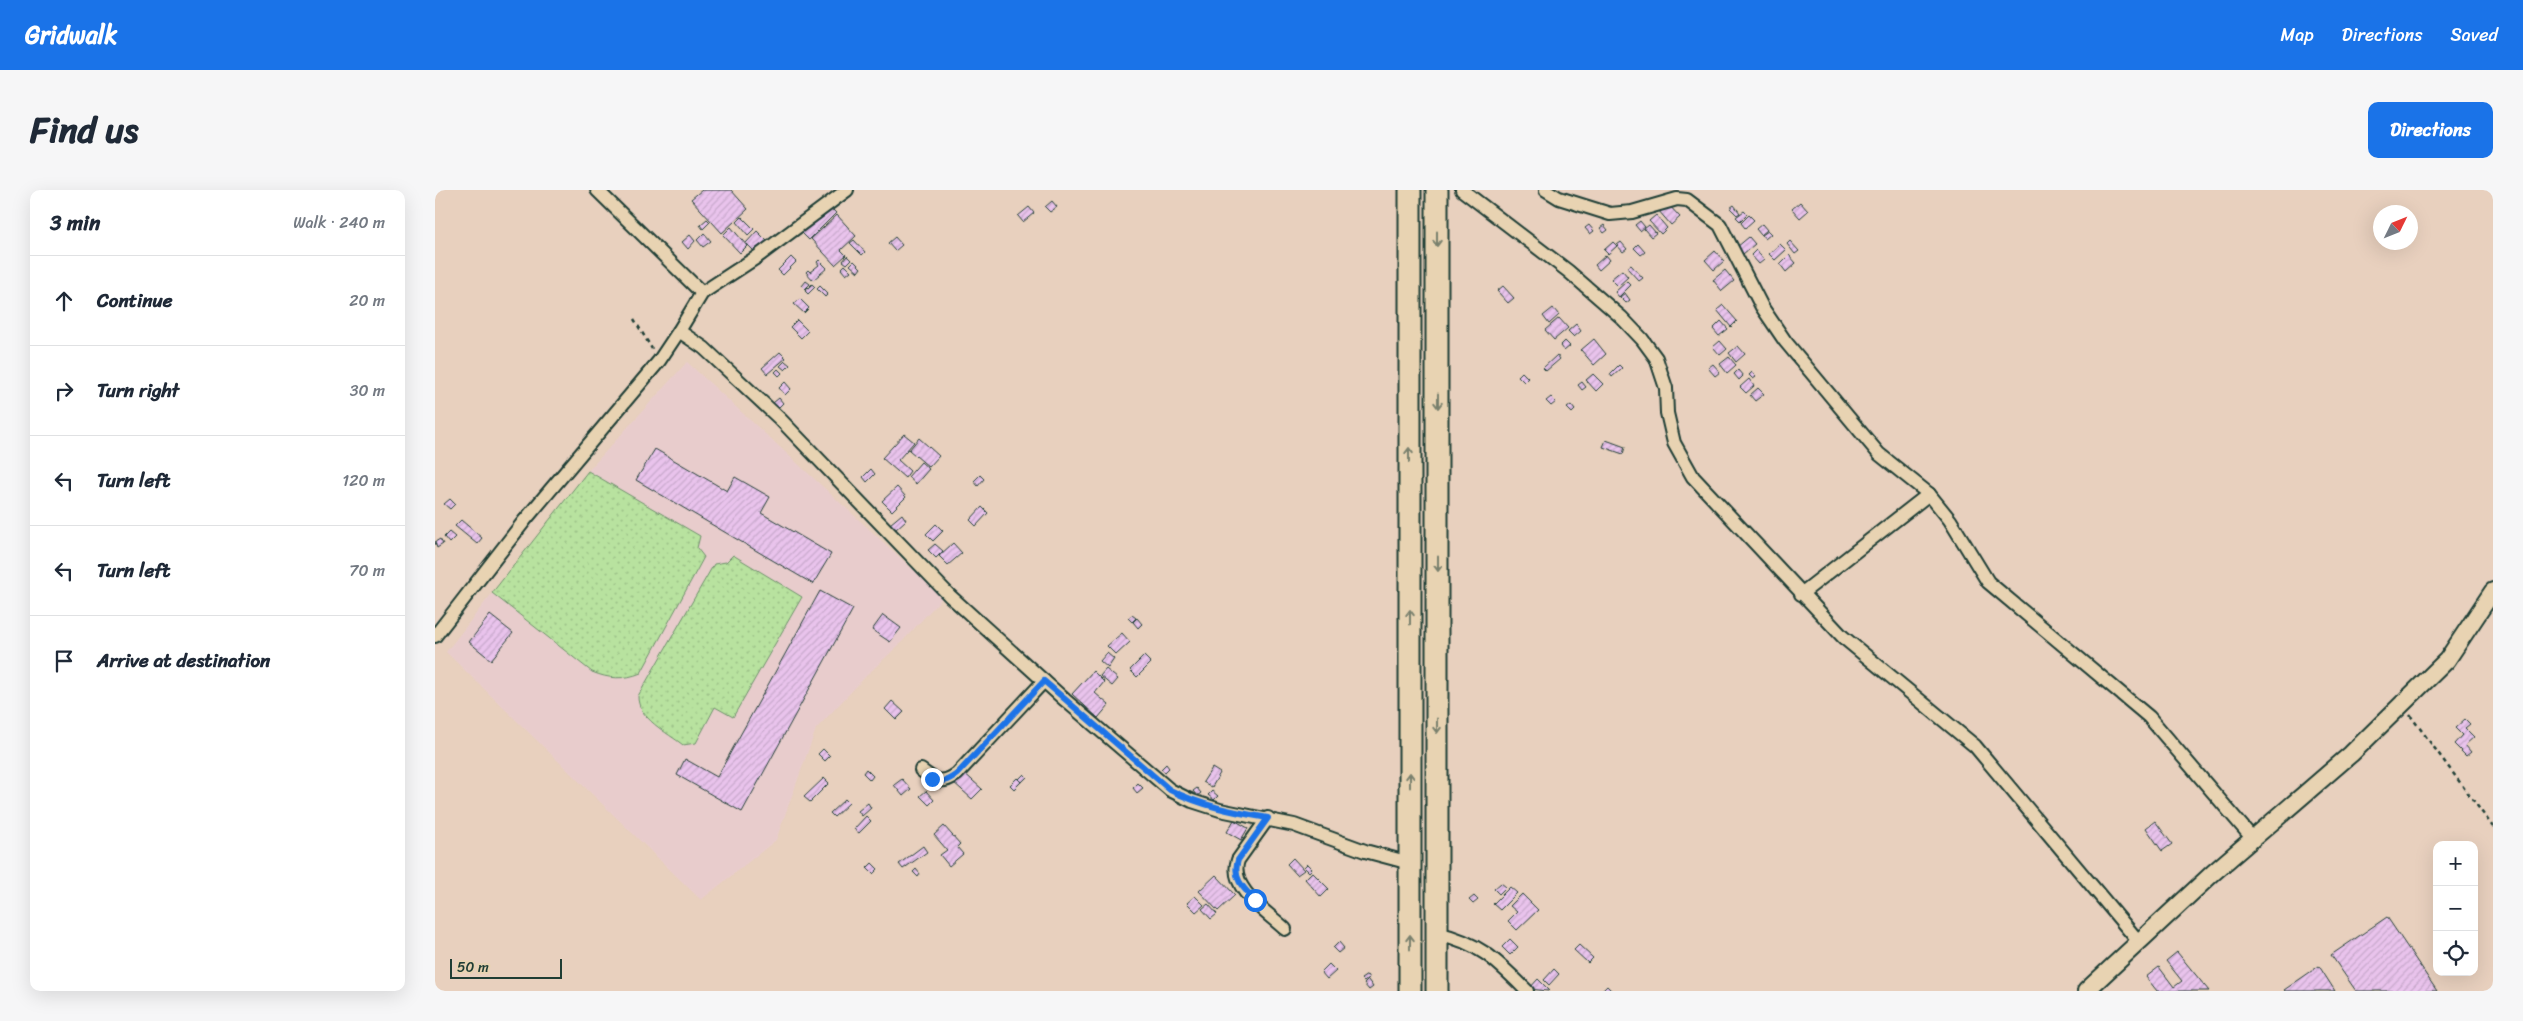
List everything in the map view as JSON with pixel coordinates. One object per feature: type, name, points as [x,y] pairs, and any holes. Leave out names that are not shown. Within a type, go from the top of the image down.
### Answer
[{"type":"highway","points":[[1410,190],[1410,991]]},
{"type":"highway","points":[[1437,190],[1437,991]]},
{"type":"street","points":[[597,190],[702,293]]},
{"type":"street","points":[[435,636],[525,520],[659,361],[702,293],[757,257],[847,190]]},
{"type":"street","points":[[1462,190],[1568,271],[1621,317],[1642,339],[1656,358],[1666,388],[1667,413],[1674,443],[1693,477],[1843,637],[1975,746],[2139,942]]},
{"type":"street","points":[[1546,190],[1559,198],[1610,214],[1632,212],[1677,199],[1687,200],[1721,225],[1762,308],[1785,341],[1879,454],[1929,494],[1950,520],[1988,582],[2149,718],[2253,839]]},
{"type":"street","points":[[679,331],[705,348],[780,419],[949,596],[1170,790],[1192,801],[1220,810],[1268,818],[1294,825],[1365,851],[1410,863]]},
{"type":"street","points":[[1801,594],[1929,494]]},
{"type":"street","points":[[2086,991],[2253,839],[2351,754],[2447,660],[2493,591]]},
{"type":"street","points":[[921,770],[940,782],[947,781],[957,774],[1044,681]]},
{"type":"street","points":[[1268,818],[1238,860],[1236,876],[1241,886],[1285,928]]},
{"type":"street","points":[[1437,933],[1461,939],[1481,950],[1497,961],[1527,991]]},
{"type":"path","points":[[634,319],[659,361]]},
{"type":"path","points":[[2402,704],[2493,826]]},
{"type":"shaded area","points":[[687,362],[943,597],[900,644],[868,674],[816,729],[776,840],[701,900],[446,652],[588,471]]},
{"type":"green space","points":[[588,471],[700,536],[697,548],[704,557],[641,673],[629,677],[610,677],[592,672],[492,593]]},
{"type":"green space","points":[[733,555],[802,597],[733,717],[715,707],[696,743],[683,745],[648,718],[639,704],[638,696],[714,564],[726,562]]},
{"type":"building","points":[[702,190],[731,190],[748,209],[722,233],[691,199]]},
{"type":"building","points":[[1052,201],[1057,207],[1050,212],[1045,207]]},
{"type":"building","points":[[1800,202],[1808,211],[1800,218],[1792,209]]},
{"type":"building","points":[[1667,203],[1680,217],[1671,225],[1658,210]]},
{"type":"building","points":[[1734,205],[1740,213],[1737,215],[1730,208]]},
{"type":"building","points":[[830,207],[836,213],[809,240],[802,233]]},
{"type":"building","points":[[1029,207],[1034,213],[1023,222],[1018,216]]},
{"type":"building","points":[[1744,211],[1747,214],[1740,221],[1736,217]]},
{"type":"building","points":[[837,215],[856,236],[841,250],[846,255],[835,265],[811,239]]},
{"type":"building","points":[[1656,215],[1667,228],[1661,234],[1649,221]]},
{"type":"building","points":[[1749,215],[1754,220],[1745,228],[1741,223]]},
{"type":"building","points":[[742,217],[754,229],[748,235],[737,222]]},
{"type":"building","points":[[707,219],[710,222],[703,229],[700,225]]},
{"type":"building","points":[[1640,221],[1645,227],[1640,231],[1635,225]]},
{"type":"building","points":[[1762,224],[1767,230],[1761,235],[1756,229]]},
{"type":"building","points":[[1589,225],[1594,231],[1590,234],[1585,228]]},
{"type":"building","points":[[1604,225],[1608,230],[1604,233],[1600,228]]},
{"type":"building","points":[[1649,225],[1656,233],[1651,237],[1644,229]]},
{"type":"building","points":[[731,227],[747,246],[740,253],[723,235]]},
{"type":"building","points":[[757,231],[768,242],[757,254],[746,243]]},
{"type":"building","points":[[1768,231],[1771,234],[1765,239],[1762,235]]},
{"type":"building","points":[[704,233],[711,241],[703,247],[697,240]]},
{"type":"building","points":[[690,235],[695,241],[688,249],[682,242]]},
{"type":"building","points":[[895,237],[902,245],[895,251],[888,243]]},
{"type":"building","points":[[1749,237],[1755,244],[1743,254],[1737,247]]},
{"type":"building","points":[[854,240],[865,252],[862,255],[850,243]]},
{"type":"building","points":[[1790,241],[1799,251],[1795,254],[1787,244]]},
{"type":"building","points":[[1613,242],[1617,246],[1608,254],[1604,250]]},
{"type":"building","points":[[1621,242],[1627,249],[1623,252],[1617,245]]},
{"type":"building","points":[[1638,244],[1645,252],[1641,255],[1634,248]]},
{"type":"building","points":[[1780,244],[1786,250],[1775,260],[1769,254]]},
{"type":"building","points":[[1756,250],[1764,260],[1759,264],[1751,255]]},
{"type":"building","points":[[1715,251],[1724,261],[1714,270],[1705,260]]},
{"type":"building","points":[[1606,255],[1610,260],[1599,270],[1595,265]]},
{"type":"building","points":[[1789,255],[1796,263],[1786,272],[1780,264]]},
{"type":"building","points":[[847,256],[851,260],[847,264],[843,261]]},
{"type":"building","points":[[791,257],[796,262],[783,275],[778,270]]},
{"type":"building","points":[[819,260],[827,268],[813,280],[806,272],[808,270],[810,272],[819,265],[817,262]]},
{"type":"building","points":[[854,261],[861,268],[858,272],[850,265]]},
{"type":"building","points":[[845,265],[851,271],[846,275],[841,269]]},
{"type":"building","points":[[1631,265],[1643,278],[1639,281],[1627,268]]},
{"type":"building","points":[[1622,270],[1628,277],[1618,286],[1611,279]]},
{"type":"building","points":[[1725,270],[1734,281],[1722,291],[1713,280]]},
{"type":"building","points":[[806,281],[810,284],[805,289],[802,286]]},
{"type":"building","points":[[1627,281],[1631,285],[1619,297],[1615,292]]},
{"type":"building","points":[[812,284],[815,287],[808,294],[805,291]]},
{"type":"building","points":[[820,286],[828,294],[825,297],[817,289]]},
{"type":"building","points":[[1503,286],[1514,298],[1508,303],[1497,291]]},
{"type":"building","points":[[1625,293],[1630,300],[1626,303],[1620,297]]},
{"type":"building","points":[[800,299],[809,308],[804,313],[794,304]]},
{"type":"building","points":[[1723,305],[1737,321],[1731,327],[1717,310]]},
{"type":"building","points":[[1553,308],[1559,315],[1549,324],[1543,316]]},
{"type":"building","points":[[1559,318],[1568,328],[1554,340],[1545,330]]},
{"type":"building","points":[[797,320],[808,331],[801,338],[790,327]]},
{"type":"building","points":[[1721,321],[1728,329],[1719,336],[1713,329]]},
{"type":"building","points":[[1576,324],[1581,331],[1574,337],[1568,331]]},
{"type":"building","points":[[1594,339],[1606,354],[1594,365],[1581,350]]},
{"type":"building","points":[[1565,341],[1570,346],[1564,351],[1560,346]]},
{"type":"building","points":[[1720,341],[1727,349],[1720,355],[1713,347]]},
{"type":"building","points":[[1738,346],[1745,354],[1736,362],[1729,353]]},
{"type":"building","points":[[780,352],[786,358],[767,374],[762,368]]},
{"type":"building","points":[[1557,355],[1560,359],[1546,371],[1543,368]]},
{"type":"building","points":[[1729,357],[1736,365],[1727,373],[1720,364]]},
{"type":"building","points":[[785,361],[790,365],[785,370],[780,366]]},
{"type":"building","points":[[1713,364],[1720,372],[1715,376],[1708,368]]},
{"type":"building","points":[[1619,365],[1622,368],[1612,377],[1610,374]]},
{"type":"building","points":[[778,369],[782,373],[779,376],[775,372]]},
{"type":"building","points":[[1738,370],[1743,376],[1739,380],[1734,374]]},
{"type":"building","points":[[1522,372],[1528,378],[1524,382],[1518,376]]},
{"type":"building","points":[[1752,372],[1756,377],[1753,379],[1749,375]]},
{"type":"building","points":[[1593,374],[1603,384],[1596,391],[1586,380]]},
{"type":"building","points":[[1749,379],[1754,386],[1746,393],[1740,387]]},
{"type":"building","points":[[785,382],[791,389],[785,395],[779,388]]},
{"type":"building","points":[[1582,382],[1586,387],[1582,390],[1578,385]]},
{"type":"building","points":[[1758,388],[1764,394],[1755,401],[1750,395]]},
{"type":"building","points":[[1551,397],[1556,402],[1551,406],[1546,401]]},
{"type":"building","points":[[779,398],[783,403],[778,408],[773,403]]},
{"type":"building","points":[[1571,405],[1575,410],[1572,413],[1567,408]]},
{"type":"building","points":[[904,434],[914,442],[898,460],[910,471],[905,478],[882,458]]},
{"type":"building","points":[[919,438],[939,456],[929,467],[909,450]]},
{"type":"building","points":[[1606,440],[1625,447],[1623,454],[1603,447]]},
{"type":"building","points":[[655,449],[727,491],[735,477],[770,497],[761,513],[831,554],[813,584],[636,480]]},
{"type":"building","points":[[921,462],[929,469],[916,484],[908,477]]},
{"type":"building","points":[[871,469],[875,474],[867,482],[863,477]]},
{"type":"building","points":[[980,475],[984,479],[978,486],[974,481]]},
{"type":"building","points":[[897,487],[906,497],[892,511],[882,501]]},
{"type":"building","points":[[450,499],[455,504],[450,509],[444,504]]},
{"type":"building","points":[[982,507],[988,513],[976,526],[970,520]]},
{"type":"building","points":[[902,514],[906,520],[895,530],[890,524]]},
{"type":"building","points":[[461,520],[482,538],[477,544],[455,526]]},
{"type":"building","points":[[936,524],[943,531],[933,541],[926,534]]},
{"type":"building","points":[[449,532],[455,537],[449,543],[444,537]]},
{"type":"building","points":[[440,539],[443,544],[437,548],[435,542]]},
{"type":"building","points":[[953,543],[962,553],[948,565],[939,556]]},
{"type":"building","points":[[935,544],[943,551],[936,558],[928,550]]},
{"type":"building","points":[[820,591],[853,609],[742,812],[677,775],[685,759],[717,777]]},
{"type":"building","points":[[490,615],[513,633],[491,660],[469,642]]},
{"type":"building","points":[[883,615],[901,628],[890,642],[872,630]]},
{"type":"building","points":[[1132,615],[1136,618],[1132,622],[1128,618]]},
{"type":"building","points":[[1137,618],[1142,624],[1138,628],[1133,622]]},
{"type":"building","points":[[1122,633],[1130,642],[1116,655],[1107,646]]},
{"type":"building","points":[[1107,653],[1114,659],[1108,668],[1100,661]]},
{"type":"building","points":[[1144,656],[1151,663],[1137,677],[1130,670]]},
{"type":"building","points":[[1106,669],[1118,679],[1112,686],[1100,676]]},
{"type":"building","points":[[1093,671],[1104,682],[1095,693],[1109,705],[1098,718],[1072,694]]},
{"type":"building","points":[[892,701],[904,712],[896,720],[885,709]]},
{"type":"building","points":[[2465,719],[2470,724],[2465,728],[2474,737],[2465,745],[2471,752],[2466,756],[2454,744],[2462,735],[2455,728]]},
{"type":"building","points":[[823,749],[830,756],[825,761],[818,754]]},
{"type":"building","points":[[1166,764],[1169,768],[1165,772],[1161,769]]},
{"type":"building","points":[[1212,768],[1220,773],[1212,787],[1203,782]]},
{"type":"building","points":[[866,769],[873,776],[870,780],[863,773]]},
{"type":"building","points":[[962,771],[982,789],[972,799],[952,781]]},
{"type":"building","points":[[1024,774],[1027,777],[1022,782],[1019,779]]},
{"type":"building","points":[[824,778],[829,783],[810,802],[804,797]]},
{"type":"building","points":[[1017,778],[1021,782],[1014,789],[1010,785]]},
{"type":"building","points":[[902,779],[911,789],[903,796],[894,785]]},
{"type":"building","points":[[1138,783],[1143,788],[1137,793],[1133,788]]},
{"type":"building","points":[[1197,788],[1201,793],[1197,796],[1193,791]]},
{"type":"building","points":[[926,791],[934,800],[929,805],[920,796]]},
{"type":"building","points":[[1212,791],[1218,796],[1214,800],[1208,795]]},
{"type":"building","points":[[845,799],[849,803],[834,817],[830,813]]},
{"type":"building","points":[[868,803],[871,808],[862,816],[858,811]]},
{"type":"building","points":[[866,816],[871,821],[859,833],[854,829]]},
{"type":"building","points":[[1234,820],[1248,828],[1241,840],[1227,832]]},
{"type":"building","points":[[2155,821],[2172,844],[2162,851],[2146,828]]},
{"type":"building","points":[[944,826],[960,844],[957,847],[963,854],[949,866],[940,855],[947,850],[934,835]]},
{"type":"building","points":[[923,846],[927,852],[903,869],[899,864]]},
{"type":"building","points":[[1293,858],[1304,870],[1297,875],[1287,864]]},
{"type":"building","points":[[872,863],[878,869],[873,874],[867,868]]},
{"type":"building","points":[[1307,864],[1312,869],[1309,872],[1304,867]]},
{"type":"building","points":[[916,869],[920,874],[918,877],[913,872]]},
{"type":"building","points":[[1312,872],[1329,889],[1321,897],[1305,879]]},
{"type":"building","points":[[1216,875],[1235,895],[1218,911],[1199,891]]},
{"type":"building","points":[[1501,883],[1506,887],[1499,894],[1494,889]]},
{"type":"building","points":[[1510,887],[1517,893],[1500,910],[1493,904]]},
{"type":"building","points":[[1522,894],[1538,910],[1517,930],[1508,921],[1517,912],[1510,906]]},
{"type":"building","points":[[1195,896],[1204,905],[1196,912],[1187,903]]},
{"type":"building","points":[[1474,896],[1478,900],[1473,904],[1469,900]]},
{"type":"building","points":[[1208,904],[1217,914],[1211,919],[1202,909]]},
{"type":"building","points":[[2387,917],[2437,991],[2356,991],[2331,955]]},
{"type":"building","points":[[1510,939],[1518,947],[1510,955],[1502,947]]},
{"type":"building","points":[[1339,942],[1344,948],[1338,953],[1333,948]]},
{"type":"building","points":[[1579,945],[1593,958],[1588,963],[1574,950]]},
{"type":"building","points":[[2177,952],[2209,991],[2157,991],[2146,977],[2159,967],[2174,987],[2182,981],[2166,961]]},
{"type":"building","points":[[1329,964],[1336,971],[1327,979],[1321,972]]},
{"type":"building","points":[[2319,966],[2335,991],[2284,990]]},
{"type":"building","points":[[1554,969],[1559,974],[1549,985],[1544,980]]},
{"type":"building","points":[[1367,975],[1369,978],[1364,982],[1361,979]]},
{"type":"building","points":[[1538,979],[1549,990],[1548,991],[1529,989]]},
{"type":"building","points":[[1368,980],[1373,987],[1369,990],[1364,984]]},
{"type":"building","points":[[1607,986],[1612,991],[1602,991]]},
{"type":"route","points":[[932,779],[940,782],[947,781],[957,774],[978,754],[1044,681],[1170,790],[1192,801],[1220,810],[1268,818],[1238,860],[1236,867],[1236,876],[1241,886],[1255,900]]}]
